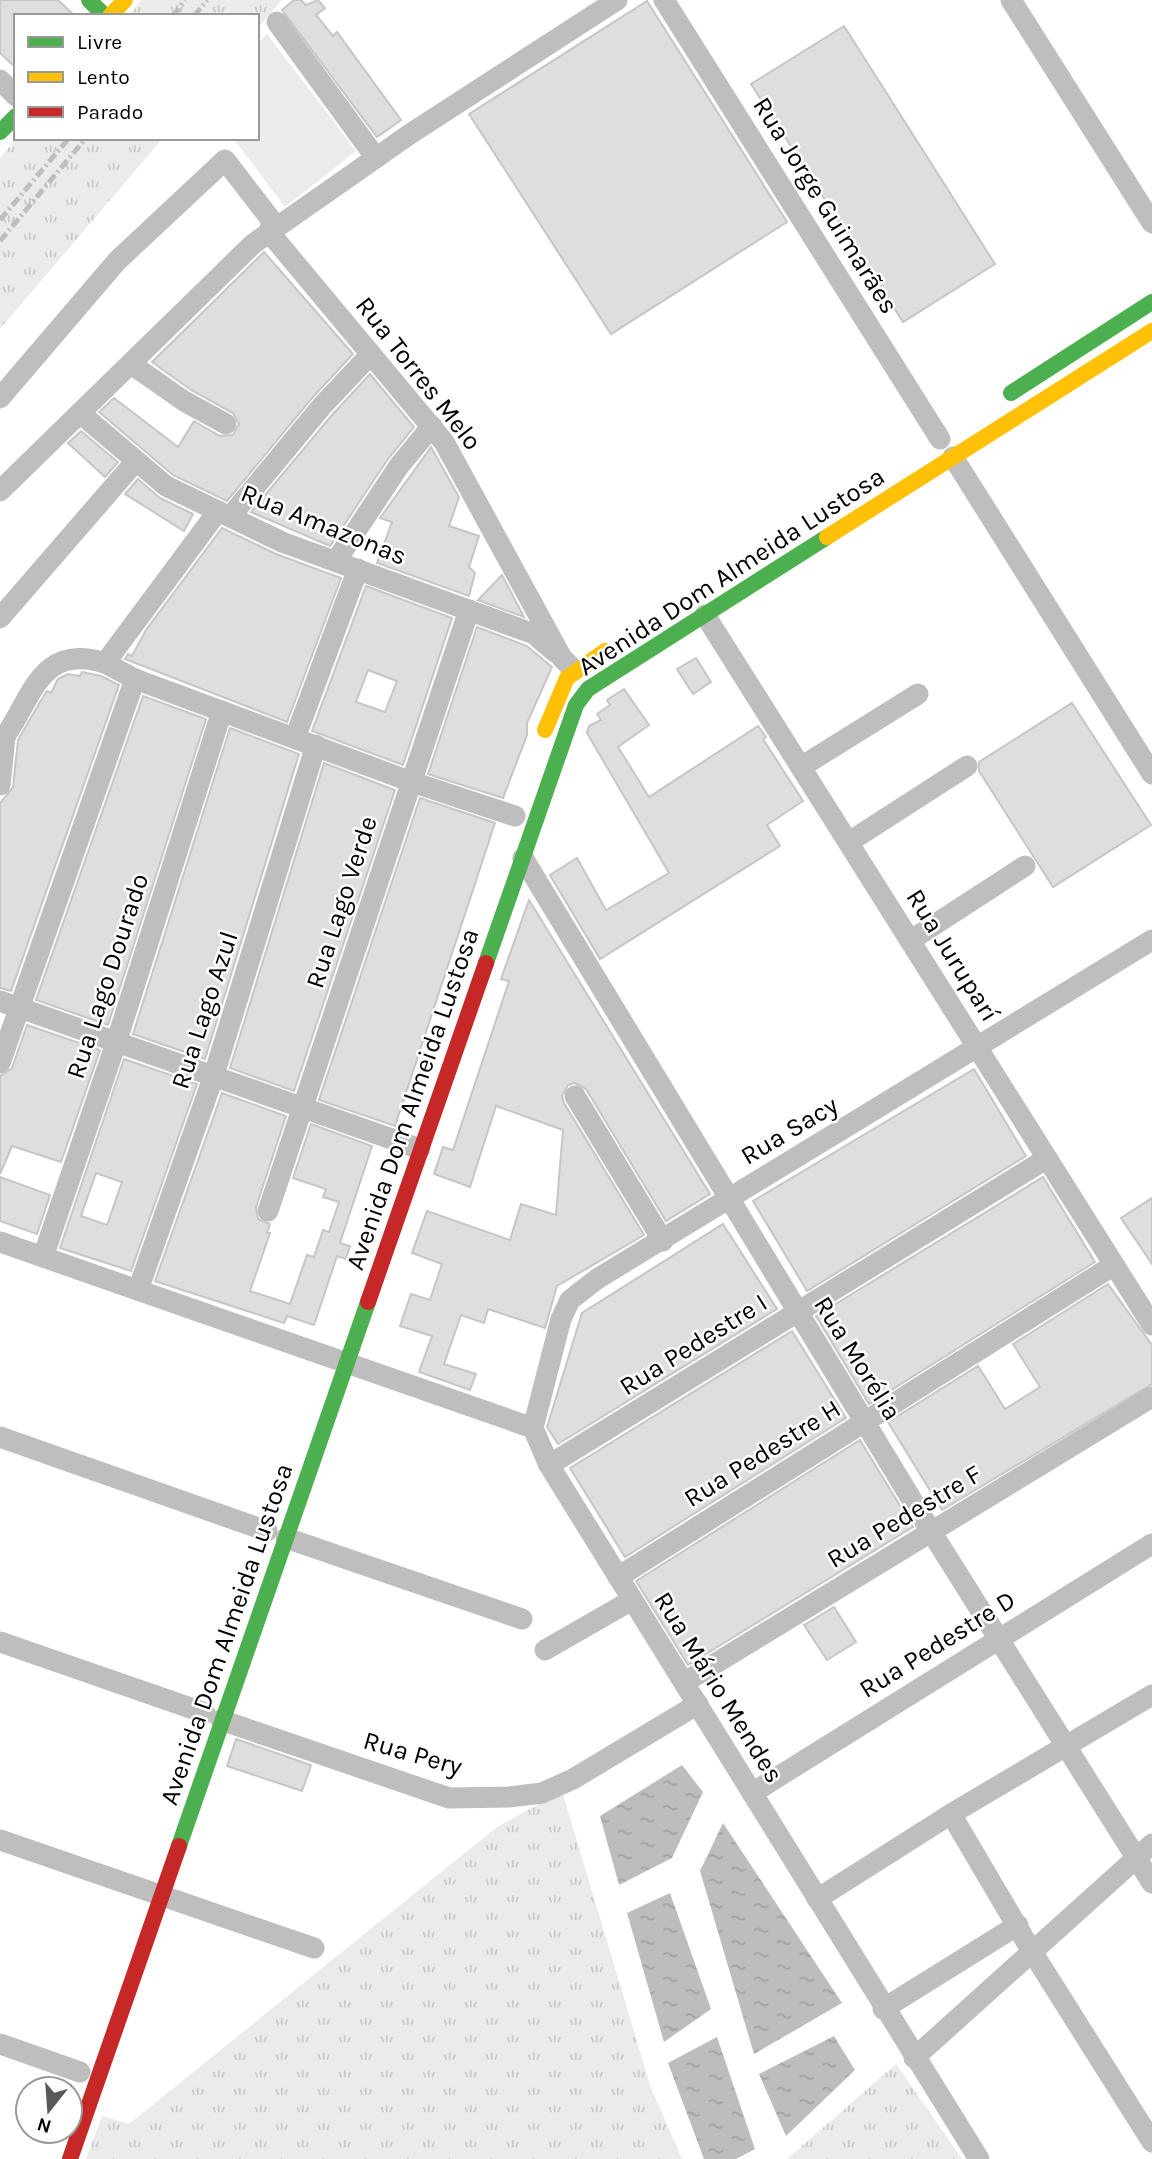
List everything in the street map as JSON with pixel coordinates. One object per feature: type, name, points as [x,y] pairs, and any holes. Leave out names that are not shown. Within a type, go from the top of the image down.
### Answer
[{"type":"main road","points":[[89,0],[103,14]]},
{"type":"main road","points":[[112,14],[125,0]]},
{"type":"main road","points":[[0,132],[14,118]]},
{"type":"main road","points":[[1009,422],[999,401],[1152,302]]},
{"type":"main road","name":"Avenida Dom Almeida Lustosa","points":[[70,2159],[127,1998],[148,1893],[331,1355],[420,1149],[582,697],[588,689],[1152,331]]},
{"type":"main road","name":"Avenida Dom Almeida Lustosa","points":[[538,751],[568,664],[621,641]]},
{"type":"main road","points":[[486,895],[506,903]]},
{"type":"main road","points":[[110,1992],[127,1998]]},
{"type":"street","points":[[0,491],[198,296],[270,232],[376,158],[617,0]]},
{"type":"street","name":"Rua Jorge Guimarães","points":[[664,0],[939,440]]},
{"type":"street","points":[[1011,0],[1152,223]]},
{"type":"street","points":[[277,22],[376,158]]},
{"type":"street","points":[[0,80],[14,94]]},
{"type":"street","name":"Rua Torres Melo","points":[[0,398],[117,261],[225,160],[272,221],[270,232],[432,426],[478,501],[568,664]]},
{"type":"street","points":[[105,663],[224,514],[371,354]]},
{"type":"street","points":[[131,364],[184,401],[226,424]]},
{"type":"street","name":"Rua Amazonas","points":[[80,413],[166,486],[282,542],[534,634],[568,664]]},
{"type":"street","points":[[336,561],[399,466],[432,426]]},
{"type":"street","points":[[953,457],[1152,774]]},
{"type":"street","points":[[0,618],[135,462]]},
{"type":"street","points":[[295,738],[358,569]]},
{"type":"street","name":"Rua Lago Verde","points":[[268,1211],[409,781],[469,610]]},
{"type":"street","name":"Rua Juruparí","points":[[705,615],[1152,1325]]},
{"type":"street","points":[[0,785],[3,740],[25,697],[37,681],[58,664],[72,658],[89,658],[135,679],[409,781],[515,816]]},
{"type":"street","points":[[0,1063],[9,1004],[135,679]]},
{"type":"street","points":[[801,767],[918,694]]},
{"type":"street","name":"Rua Lago Dourado","points":[[43,1257],[117,1040],[222,711]]},
{"type":"street","name":"Rua Lago Azul","points":[[138,1290],[214,1075],[316,746]]},
{"type":"street","points":[[849,842],[967,766]]},
{"type":"street","name":"Rua Morélia","points":[[523,858],[932,1533],[1152,1883]]},
{"type":"street","points":[[911,940],[1025,866]]},
{"type":"street","name":"Rua Sacy","points":[[533,1428],[561,1319],[570,1300],[597,1279],[1152,940]]},
{"type":"street","points":[[9,1004],[420,1149]]},
{"type":"street","points":[[575,1096],[663,1241]]},
{"type":"street","name":"Rua Pedestre I","points":[[549,1465],[1046,1159]]},
{"type":"street","points":[[0,1242],[331,1355],[533,1428]]},
{"type":"street","name":"Rua Pedestre H","points":[[618,1577],[1114,1265]]},
{"type":"street","name":"Rua Pedestre F","points":[[685,1682],[1152,1397]]},
{"type":"street","name":"Rua Mário Mendes","points":[[533,1428],[549,1465],[685,1682],[883,2010],[979,2159]]},
{"type":"street","points":[[0,1437],[522,1619]]},
{"type":"street","name":"Rua Pedestre D","points":[[752,1793],[1152,1544]]},
{"type":"street","points":[[545,1650],[632,1600]]},
{"type":"street","name":"Rua Pery","points":[[0,1642],[449,1798],[509,1797],[542,1793],[573,1779],[698,1704]]},
{"type":"street","points":[[817,1899],[951,1814],[1152,1695]]},
{"type":"street","points":[[951,1814],[1031,1950],[1152,2142]]},
{"type":"street","points":[[0,1840],[314,1948]]},
{"type":"street","points":[[914,2058],[1152,1844]]},
{"type":"street","points":[[883,2010],[1018,1925]]},
{"type":"street","points":[[0,2044],[79,2075]]},
{"type":"green space","points":[[142,0],[282,0],[259,27],[259,14],[130,14]]},
{"type":"green space","points":[[267,34],[356,151],[285,207],[235,140],[259,140],[259,42]]},
{"type":"green space","points":[[15,140],[161,140],[0,329],[0,158]]},
{"type":"green space","points":[[562,1791],[651,2088],[682,2159],[86,2159],[102,2116],[129,2124],[497,1827]]},
{"type":"green space","points":[[896,2064],[962,2159],[787,2159]]},
{"type":"water","points":[[682,1765],[703,1792],[672,1858],[619,1885],[600,1816]]},
{"type":"water","points":[[723,1823],[842,2003],[754,2054],[700,1871]]},
{"type":"water","points":[[670,1893],[711,2009],[664,2042],[627,1913]]},
{"type":"water","points":[[834,2036],[855,2070],[786,2136],[759,2074]]},
{"type":"water","points":[[717,2037],[755,2149],[736,2159],[704,2159],[668,2063]]},
{"type":"building","points":[[0,0],[58,0],[73,14],[14,14],[14,66],[0,53]]},
{"type":"building","points":[[294,0],[301,0],[306,5],[318,0],[325,8],[316,15],[333,36],[337,32],[401,120],[377,137],[282,10]]},
{"type":"building","points":[[647,1],[787,222],[611,334],[469,114]]},
{"type":"building","points":[[844,26],[995,264],[903,322],[751,84]]},
{"type":"building","points":[[264,252],[353,354],[312,398],[227,501],[173,475],[99,412],[114,398],[178,447],[194,421],[220,436],[233,435],[239,424],[233,413],[191,390],[152,362]]},
{"type":"building","points":[[370,374],[414,427],[388,459],[330,546],[251,512],[332,415]]},
{"type":"building","points":[[81,431],[118,462],[105,477],[68,443]]},
{"type":"building","points":[[431,447],[459,497],[449,526],[479,536],[469,567],[475,573],[469,596],[377,563],[392,522],[380,518]]},
{"type":"building","points":[[138,479],[160,498],[193,514],[184,531],[125,494]]},
{"type":"building","points":[[222,528],[276,554],[341,578],[287,722],[125,659],[128,654],[132,656],[146,630]]},
{"type":"building","points":[[502,575],[524,617],[478,600]]},
{"type":"building","points":[[366,586],[452,618],[403,765],[312,731]],"holes":[[[368,670],[397,681],[385,712],[356,702]]]},
{"type":"building","points":[[477,627],[527,646],[552,667],[527,723],[527,735],[503,798],[428,774]]},
{"type":"building","points":[[696,658],[711,682],[693,694],[677,669]]},
{"type":"building","points":[[82,672],[101,676],[119,685],[11,991],[0,988],[0,803],[13,787],[18,740],[40,702],[47,691],[51,693],[58,679],[68,674],[80,676]]},
{"type":"building","points":[[624,689],[649,725],[618,747],[649,797],[758,726],[766,737],[763,739],[803,801],[767,825],[780,846],[600,959],[550,875],[577,858],[606,910],[669,873],[587,733],[589,726],[601,720],[597,714],[610,705],[607,700]]},
{"type":"building","points":[[143,696],[206,719],[108,1025],[36,1000]]},
{"type":"building","points":[[1072,703],[1151,825],[1053,887],[979,771],[979,762]]},
{"type":"building","points":[[230,728],[299,754],[205,1059],[133,1034]]},
{"type":"building","points":[[324,763],[395,790],[294,1091],[230,1068]]},
{"type":"building","points":[[420,798],[495,823],[395,1126],[319,1100]]},
{"type":"building","points":[[529,900],[710,1194],[666,1221],[586,1089],[575,1083],[568,1085],[562,1096],[564,1103],[644,1235],[557,1286],[545,1328],[488,1309],[484,1323],[461,1315],[444,1364],[476,1374],[470,1390],[419,1372],[432,1336],[400,1326],[411,1294],[430,1300],[442,1264],[412,1253],[427,1211],[510,1240],[521,1204],[556,1215],[563,1130],[496,1106],[470,1187],[434,1174],[443,1147],[453,1150],[509,981],[501,979]]},
{"type":"building","points":[[27,1025],[100,1050],[61,1162],[12,1146],[0,1174],[0,1076],[12,1068]]},
{"type":"building","points":[[124,1059],[197,1084],[131,1271],[60,1248]],"holes":[[[96,1173],[122,1182],[107,1225],[81,1216]]]},
{"type":"building","points":[[974,1069],[1026,1156],[807,1291],[753,1201]]},
{"type":"building","points":[[222,1093],[286,1116],[256,1207],[258,1219],[270,1224],[267,1233],[270,1233],[250,1291],[290,1304],[307,1255],[314,1257],[323,1230],[329,1232],[339,1202],[323,1197],[326,1189],[293,1178],[311,1124],[372,1146],[340,1243],[350,1246],[346,1259],[337,1256],[314,1325],[287,1316],[284,1323],[155,1281]]},
{"type":"building","points":[[0,1177],[50,1195],[37,1234],[0,1221]]},
{"type":"building","points":[[1043,1177],[1095,1262],[869,1404],[816,1316]]},
{"type":"building","points":[[1152,1198],[1152,1264],[1121,1218]]},
{"type":"building","points":[[723,1224],[777,1309],[558,1444],[547,1427],[582,1313]]},
{"type":"building","points":[[1108,1284],[1152,1345],[1152,1384],[942,1510],[888,1422],[978,1366],[1005,1409],[1040,1387],[1013,1344]]},
{"type":"building","points":[[792,1331],[846,1418],[625,1557],[570,1468]]},
{"type":"building","points":[[860,1440],[913,1527],[688,1665],[636,1581]]},
{"type":"building","points":[[834,1607],[856,1642],[827,1660],[804,1625]]},
{"type":"building","points":[[236,1739],[311,1765],[302,1791],[227,1766]]},
{"type":"railway","points":[[174,14],[185,0]]},
{"type":"railway","points":[[196,14],[207,0]]},
{"type":"railway","points":[[0,220],[67,140]]},
{"type":"railway","points":[[0,241],[84,140]]},
{"type":"traffic: fast","points":[[89,0],[103,14]]},
{"type":"traffic: fast","points":[[0,132],[14,118]]},
{"type":"traffic: fast","points":[[1011,393],[1152,302]]},
{"type":"traffic: fast","points":[[486,963],[576,705],[588,689],[827,537]]},
{"type":"traffic: fast","points":[[179,1846],[368,1302]]},
{"type":"traffic: slow","points":[[112,14],[125,0]]},
{"type":"traffic: slow","points":[[827,537],[1152,331]]},
{"type":"traffic: slow","points":[[545,730],[567,678],[605,651]]},
{"type":"traffic: jam","points":[[368,1302],[486,963]]},
{"type":"traffic: jam","points":[[70,2159],[179,1846]]}]
